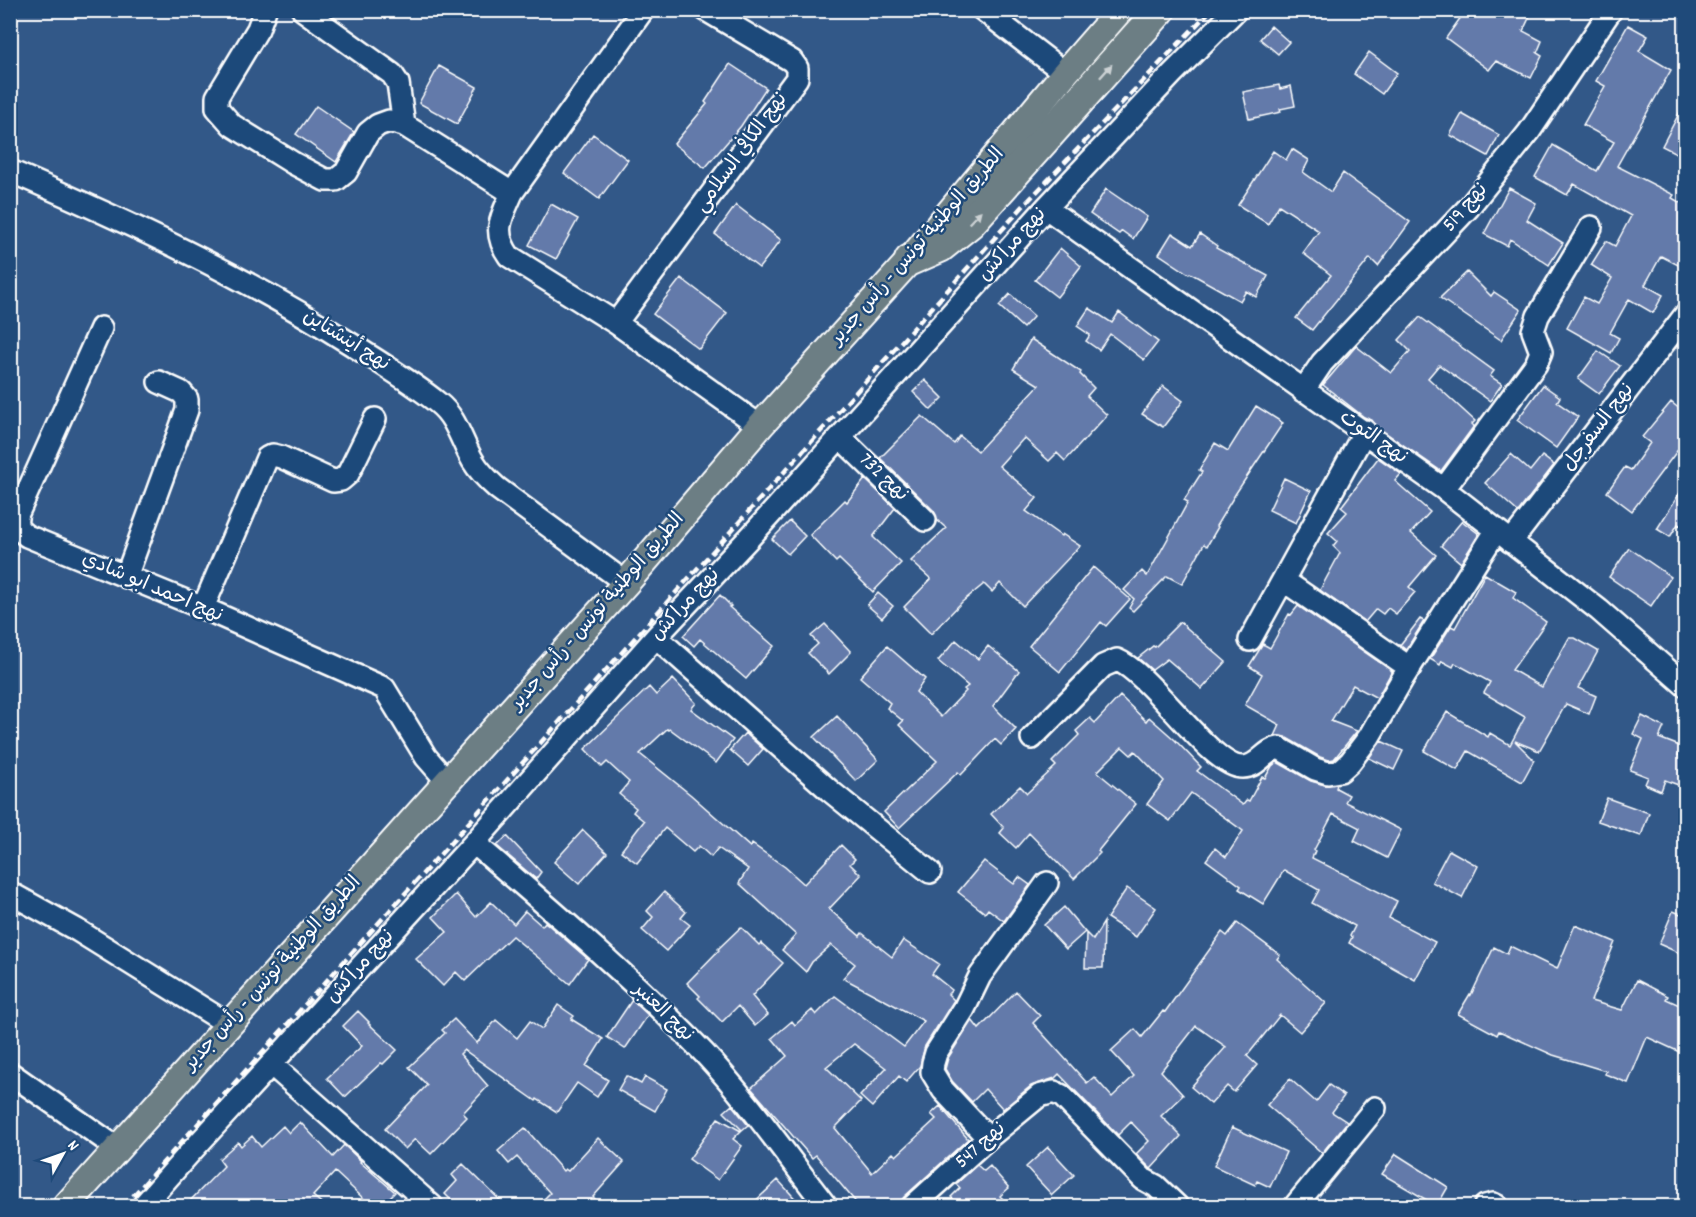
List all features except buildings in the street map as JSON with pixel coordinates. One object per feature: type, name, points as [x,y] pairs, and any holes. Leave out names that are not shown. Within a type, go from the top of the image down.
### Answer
[{"type":"highway","points":[[910,260],[940,247],[970,223],[1160,10]]},
{"type":"main road","name":"الطريق الوطنية تونس - رأس جدير","points":[[66,1206],[626,584],[760,426],[910,260],[1120,10]]},
{"type":"street","points":[[265,10],[258,28],[217,97],[217,108],[232,125],[325,180],[336,180],[346,172],[368,133],[378,125],[389,121],[404,124],[512,193]]},
{"type":"street","points":[[303,10],[392,74],[398,82],[404,124]]},
{"type":"street","points":[[643,10],[512,193],[501,217],[498,232],[501,246],[509,256],[616,323],[760,426]]},
{"type":"street","name":"نهج الكافي السلامي","points":[[616,323],[797,78],[797,69],[792,61],[706,10]]},
{"type":"street","points":[[983,10],[1065,74]]},
{"type":"street","name":"نهج مراكش","points":[[143,1206],[474,843],[656,637],[1046,208],[1172,74],[1236,10]]},
{"type":"street","name":"نهج 519","points":[[1303,391],[1322,363],[1469,207],[1522,142],[1611,10]]},
{"type":"street","name":"نهج أينشتاين","points":[[10,171],[153,234],[216,266],[275,297],[390,369],[450,414],[472,459],[483,475],[497,488],[626,584]]},
{"type":"street","name":"نهج التوت","points":[[1046,208],[1303,391],[1365,431],[1444,489],[1599,610],[1686,686]]},
{"type":"street","points":[[1444,489],[1536,364],[1541,352],[1533,331],[1538,316],[1592,226]]},
{"type":"street","name":"نهج السفرجل","points":[[1032,738],[1103,666],[1117,660],[1135,671],[1203,741],[1233,767],[1254,765],[1267,753],[1279,748],[1315,769],[1333,774],[1340,771],[1369,737],[1410,668],[1504,537],[1686,314]]},
{"type":"street","name":"نهج احمد ابو شادي","points":[[101,328],[18,513],[16,525],[27,536],[203,608],[384,688],[426,758],[447,781]]},
{"type":"street","points":[[126,577],[187,410],[187,399],[182,392],[159,382]]},
{"type":"street","points":[[203,608],[267,458],[273,455],[281,457],[333,481],[341,480],[348,474],[375,419]]},
{"type":"street","points":[[1250,640],[1365,431]]},
{"type":"street","name":"نهج 732","points":[[840,437],[925,520]]},
{"type":"street","points":[[1283,580],[1410,668]]},
{"type":"street","points":[[656,637],[829,790],[930,872]]},
{"type":"street","name":"نهج العنبر","points":[[474,843],[599,951],[705,1054],[826,1206]]},
{"type":"street","points":[[988,1138],[943,1090],[932,1072],[933,1063],[936,1053],[964,1009],[980,976],[1047,883]]},
{"type":"street","points":[[10,893],[77,930],[228,1024]]},
{"type":"street","points":[[272,1065],[432,1206]]},
{"type":"street","points":[[10,1073],[117,1148]]},
{"type":"street","name":"نهج 547","points":[[913,1206],[988,1138],[1039,1096],[1054,1092],[1062,1096],[1143,1179],[1156,1186],[1177,1206]]},
{"type":"street","points":[[1295,1206],[1375,1108]]},
{"type":"street","points":[[1485,1206],[1493,1204],[1497,1206]]},
{"type":"railway","points":[[124,1206],[1027,202],[1211,10]]}]
